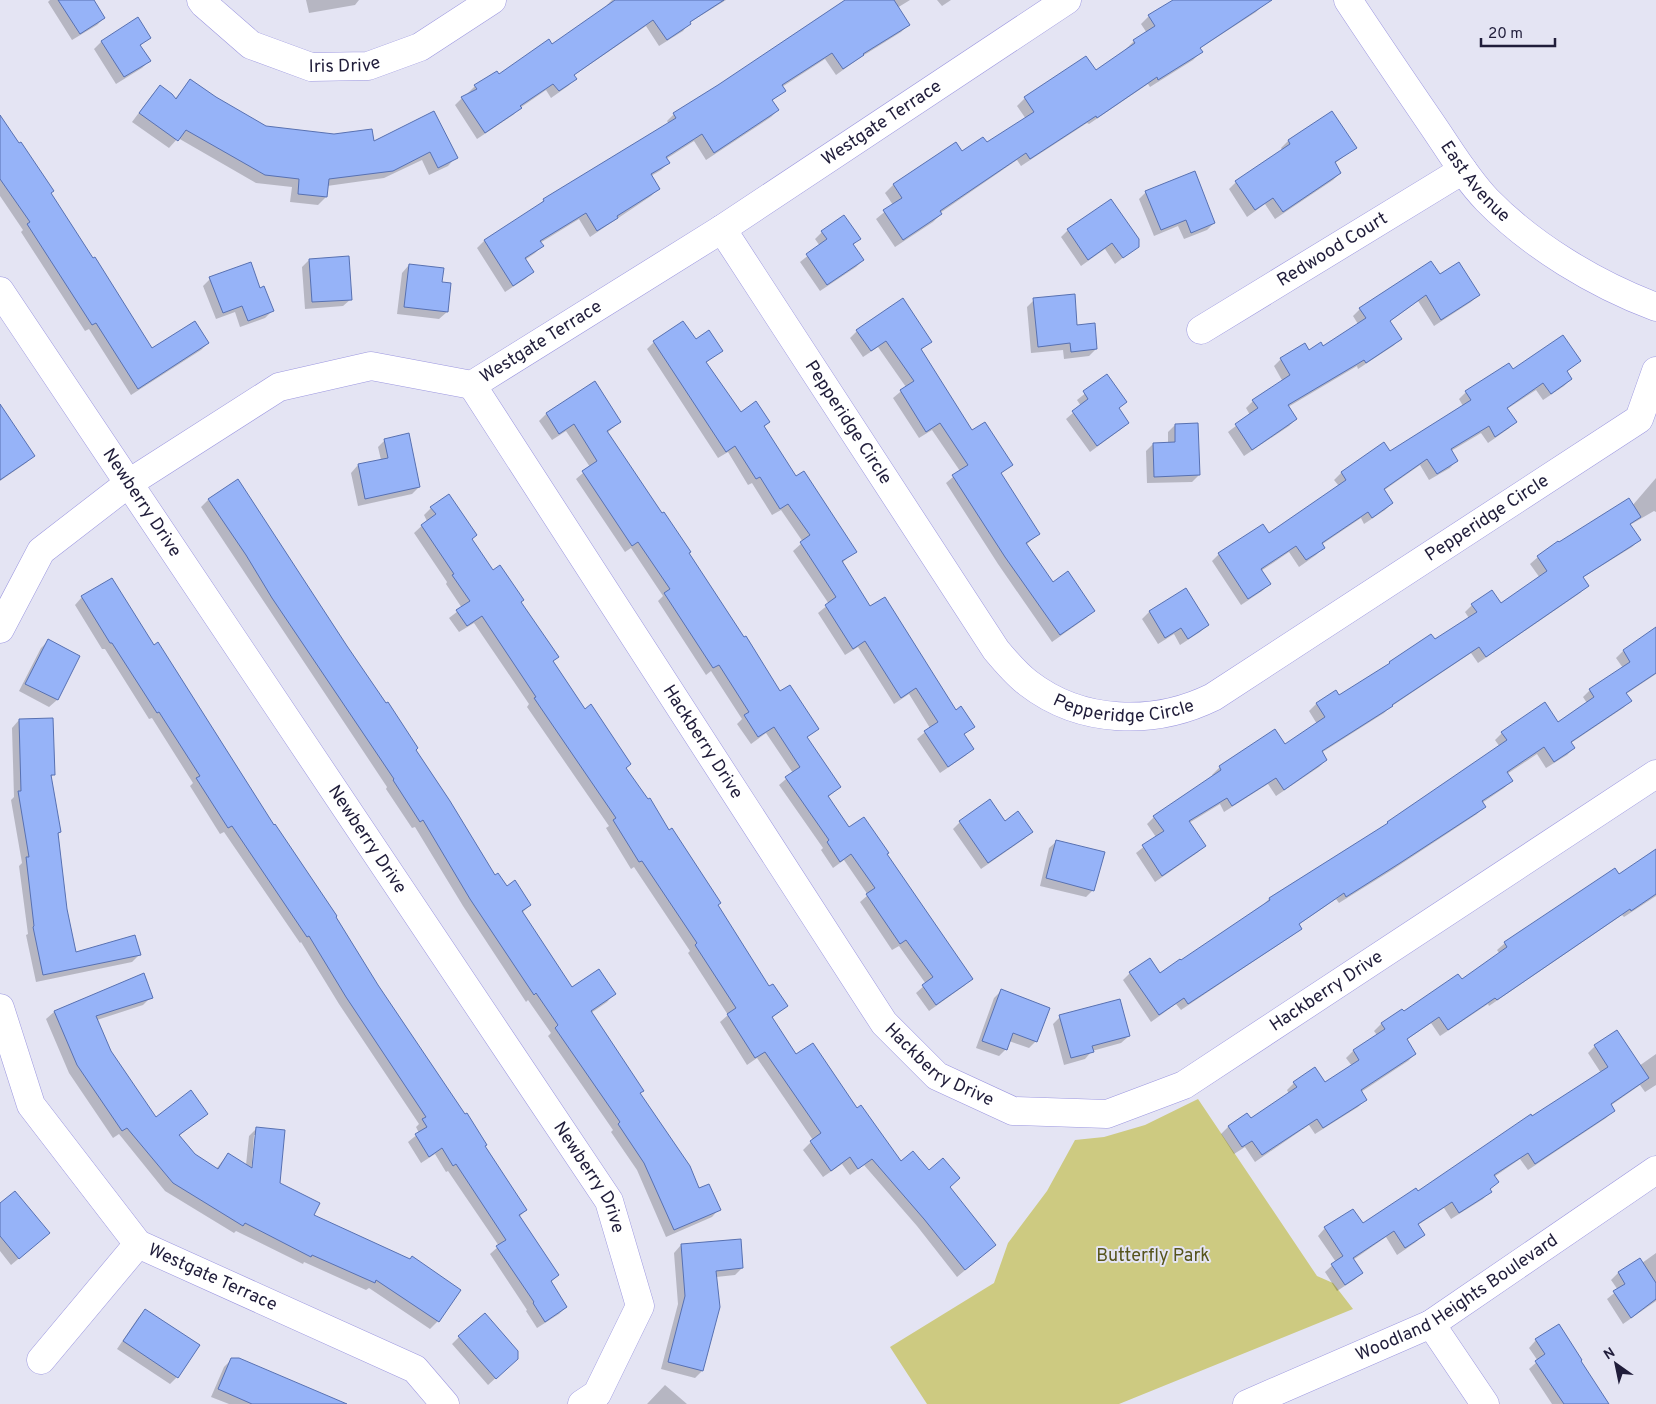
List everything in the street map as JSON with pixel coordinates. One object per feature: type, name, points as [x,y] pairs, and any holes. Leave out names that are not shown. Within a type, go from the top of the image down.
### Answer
[{"type":"street","name":"Iris Drive","points":[[201,0],[251,45],[311,67],[368,66],[420,47],[492,0]]},
{"type":"street","name":"Westgate Terrace","points":[[0,629],[41,551],[129,483],[279,387],[371,366],[472,384],[722,229],[1066,0]]},
{"type":"street","name":"East Avenue","points":[[1357,3],[1463,170],[1485,198],[1536,243],[1585,273],[1656,307]]},
{"type":"street","name":"Redwood Court","points":[[1201,330],[1463,170]]},
{"type":"street","name":"Pepperidge Circle","points":[[722,229],[996,650],[1016,672],[1041,691],[1071,707],[1096,713],[1125,717],[1143,717],[1195,706],[1213,697],[1639,419],[1656,371]]},
{"type":"street","name":"Newberry Drive","points":[[0,291],[609,1201],[640,1306],[597,1394],[582,1404]]},
{"type":"street","name":"Hackberry Drive","points":[[472,384],[884,1023],[937,1076],[1013,1111],[1107,1114],[1184,1084],[1656,774]]},
{"type":"street","name":"Westgate Terrace","points":[[0,1008],[31,1105],[138,1244],[415,1370],[444,1404]]},
{"type":"street","name":"Woodland Heights Boulevard","points":[[1247,1404],[1431,1324],[1656,1170]]},
{"type":"street","points":[[40,1360],[138,1244]]},
{"type":"street","points":[[1431,1324],[1485,1404]]},
{"type":"green space","name":"Butterfly Park","points":[[1198,1099],[1317,1276],[1333,1283],[1353,1309],[1119,1404],[927,1404],[890,1347],[994,1283],[1008,1243],[1047,1191],[1075,1140],[1104,1137],[1145,1125]]},
{"type":"building","points":[[58,0],[94,0],[105,18],[80,34]]},
{"type":"building","points":[[615,0],[724,0],[690,22],[691,24],[667,40],[653,20],[574,75],[577,79],[559,91],[553,84],[485,133],[461,97],[477,89],[474,85],[497,71],[499,74],[549,39],[552,44]]},
{"type":"building","points":[[845,0],[894,0],[910,25],[863,54],[843,69],[832,53],[782,85],[786,91],[772,100],[779,110],[714,153],[702,134],[666,157],[670,163],[651,174],[660,189],[597,231],[586,213],[540,241],[544,246],[525,258],[534,272],[513,286],[484,240],[544,201],[543,199],[676,118],[673,113]]},
{"type":"building","points":[[1173,0],[1272,0],[1200,48],[1203,52],[1158,80],[1157,77],[1097,118],[1096,116],[1030,159],[1026,153],[940,211],[942,214],[903,240],[883,210],[902,198],[893,184],[956,142],[962,151],[983,137],[987,142],[1034,112],[1024,97],[1086,56],[1096,70],[1135,43],[1133,40],[1155,26],[1148,15]]},
{"type":"building","points":[[138,17],[151,38],[140,45],[151,61],[124,77],[101,41]]},
{"type":"building","points":[[190,79],[216,97],[266,126],[334,134],[372,129],[374,141],[434,111],[458,158],[438,168],[430,152],[393,171],[329,179],[327,197],[298,194],[299,179],[265,175],[186,130],[178,141],[139,113],[160,85],[176,99]]},
{"type":"building","points":[[1332,111],[1357,148],[1335,162],[1341,173],[1283,212],[1273,198],[1255,210],[1235,181],[1290,144],[1288,140]]},
{"type":"building","points":[[0,115],[54,191],[51,193],[93,258],[95,257],[152,348],[195,321],[209,343],[138,389],[96,323],[92,325],[27,224],[30,222],[0,179]]},
{"type":"building","points":[[1195,171],[1215,223],[1191,233],[1186,220],[1161,230],[1145,191]]},
{"type":"building","points":[[1111,199],[1139,239],[1139,247],[1123,258],[1112,243],[1088,260],[1067,229]]},
{"type":"building","points":[[844,215],[861,239],[853,244],[864,260],[827,285],[806,254],[827,239],[821,231]]},
{"type":"building","points":[[349,256],[352,300],[312,302],[309,259]]},
{"type":"building","points":[[1431,261],[1440,274],[1459,262],[1480,295],[1441,320],[1426,295],[1390,321],[1402,339],[1366,363],[1364,360],[1288,405],[1297,419],[1252,450],[1235,424],[1258,408],[1252,400],[1290,375],[1280,358],[1305,343],[1309,350],[1321,342],[1323,346],[1366,318],[1359,308]]},
{"type":"building","points":[[251,262],[260,288],[264,286],[274,311],[248,321],[242,306],[223,313],[209,277]]},
{"type":"building","points":[[409,264],[444,268],[442,282],[451,283],[448,312],[404,307]]},
{"type":"building","points":[[1075,294],[1077,325],[1095,323],[1097,349],[1071,352],[1070,343],[1038,347],[1033,298]]},
{"type":"building","points":[[903,298],[932,342],[921,349],[972,430],[985,422],[1013,465],[1001,473],[1040,534],[1026,543],[1053,582],[1068,571],[1095,611],[1060,635],[1005,557],[952,475],[968,465],[940,423],[926,432],[900,390],[914,381],[886,341],[871,351],[856,330]]},
{"type":"building","points":[[683,321],[696,339],[709,330],[723,351],[706,362],[741,412],[756,401],[770,422],[764,426],[796,476],[804,471],[857,552],[842,561],[870,606],[885,597],[956,710],[961,706],[975,727],[964,734],[974,749],[948,767],[924,731],[938,722],[916,688],[901,698],[865,641],[853,649],[825,605],[836,597],[800,542],[810,535],[788,504],[780,509],[760,477],[756,479],[735,446],[726,452],[653,341]]},
{"type":"building","points":[[1563,335],[1581,361],[1567,371],[1572,379],[1551,394],[1543,383],[1507,408],[1517,422],[1495,437],[1489,426],[1451,449],[1458,461],[1437,474],[1427,459],[1384,489],[1393,503],[1372,518],[1368,512],[1322,543],[1325,548],[1306,560],[1296,546],[1261,569],[1271,584],[1248,599],[1218,553],[1263,524],[1269,533],[1346,480],[1341,472],[1384,442],[1390,451],[1471,400],[1465,391],[1509,363],[1513,369]]},
{"type":"building","points":[[1107,374],[1127,402],[1119,408],[1129,423],[1097,446],[1072,411],[1088,399],[1083,391]]},
{"type":"building","points":[[595,381],[621,422],[607,431],[662,513],[664,512],[691,552],[689,553],[744,637],[746,636],[780,691],[790,685],[819,729],[807,737],[841,787],[828,796],[849,827],[864,817],[889,853],[887,854],[973,979],[936,1005],[922,985],[933,977],[906,940],[900,944],[866,894],[875,888],[851,854],[840,862],[827,842],[829,840],[785,777],[800,767],[774,727],[758,737],[744,715],[749,712],[719,665],[713,668],[664,593],[670,589],[638,542],[632,546],[582,471],[597,461],[574,424],[559,434],[546,413]]},
{"type":"building","points":[[0,404],[35,456],[0,480]]},
{"type":"building","points":[[1198,423],[1200,475],[1154,477],[1153,443],[1175,442],[1175,424]]},
{"type":"building","points":[[409,433],[420,487],[365,499],[358,464],[388,458],[384,439]]},
{"type":"building","points":[[238,479],[347,646],[386,703],[388,702],[418,748],[416,750],[495,875],[498,873],[507,886],[515,880],[531,905],[522,911],[572,987],[599,969],[616,994],[591,1011],[644,1091],[640,1093],[690,1166],[699,1188],[709,1184],[721,1210],[674,1230],[644,1163],[618,1124],[620,1122],[555,1028],[558,1025],[536,993],[534,995],[470,899],[423,820],[420,822],[394,779],[208,499]]},
{"type":"building","points":[[449,494],[477,535],[472,539],[493,570],[500,565],[524,600],[521,602],[559,657],[553,661],[585,709],[591,704],[631,764],[626,768],[648,799],[650,798],[669,830],[672,828],[721,903],[718,905],[769,986],[773,984],[788,1006],[772,1017],[796,1054],[813,1043],[857,1108],[861,1105],[901,1161],[913,1151],[929,1170],[943,1158],[960,1178],[950,1187],[996,1245],[965,1270],[872,1159],[858,1169],[850,1157],[831,1171],[810,1141],[821,1133],[765,1052],[755,1058],[727,1014],[736,1008],[695,945],[697,943],[642,861],[639,862],[613,820],[616,818],[534,698],[536,697],[482,616],[467,626],[456,610],[470,601],[421,525],[436,514],[430,507]]},
{"type":"building","points":[[1629,498],[1641,517],[1630,524],[1641,540],[1583,577],[1589,586],[1486,657],[1479,647],[1393,706],[1322,751],[1327,760],[1284,790],[1276,778],[1232,806],[1227,798],[1189,821],[1206,846],[1162,876],[1142,845],[1164,831],[1153,816],[1221,770],[1219,766],[1275,729],[1285,744],[1325,717],[1316,703],[1336,690],[1339,695],[1390,663],[1431,634],[1435,639],[1477,612],[1471,604],[1492,590],[1501,603],[1547,571],[1537,556]]},
{"type":"building","points":[[112,578],[154,645],[158,642],[274,825],[337,916],[378,985],[465,1114],[467,1113],[487,1145],[485,1146],[527,1210],[519,1215],[559,1275],[551,1281],[567,1307],[545,1322],[534,1302],[496,1246],[506,1240],[456,1164],[453,1166],[442,1148],[429,1157],[415,1134],[427,1127],[422,1119],[426,1117],[346,997],[309,936],[307,937],[232,826],[228,828],[196,778],[200,776],[159,712],[157,713],[112,643],[110,643],[81,596]]},
{"type":"building","points":[[1186,588],[1209,625],[1188,639],[1181,628],[1165,638],[1149,611]]},
{"type":"building","points":[[1656,627],[1656,673],[1626,693],[1632,701],[1571,742],[1575,748],[1554,762],[1544,747],[1507,772],[1513,781],[1482,801],[1486,807],[1346,897],[1344,893],[1299,924],[1302,929],[1188,1004],[1184,998],[1159,1015],[1129,972],[1150,958],[1160,973],[1181,960],[1270,900],[1269,898],[1388,823],[1507,740],[1501,732],[1545,702],[1558,722],[1594,697],[1589,689],[1630,662],[1623,650]]},
{"type":"building","points":[[48,639],[80,656],[58,700],[25,684]]},
{"type":"building","points":[[53,718],[55,775],[51,775],[61,832],[58,833],[67,909],[76,952],[135,935],[141,955],[43,975],[33,927],[26,857],[29,857],[18,791],[21,791],[19,719]]},
{"type":"building","points":[[990,799],[1005,821],[1018,811],[1033,832],[988,863],[959,821]]},
{"type":"building","points":[[1056,840],[1105,852],[1094,891],[1046,878]]},
{"type":"building","points":[[1656,849],[1656,894],[1631,911],[1630,909],[1497,1000],[1495,998],[1448,1030],[1439,1017],[1407,1039],[1416,1054],[1361,1090],[1367,1100],[1323,1128],[1317,1119],[1262,1155],[1252,1141],[1242,1147],[1228,1126],[1247,1113],[1251,1118],[1297,1087],[1293,1082],[1315,1067],[1325,1082],[1359,1060],[1353,1050],[1385,1029],[1381,1023],[1402,1009],[1404,1011],[1458,974],[1462,979],[1507,947],[1504,942],[1615,868],[1619,874]]},
{"type":"building","points":[[144,973],[153,998],[96,1016],[111,1051],[156,1117],[191,1090],[208,1114],[179,1135],[195,1154],[218,1169],[228,1153],[252,1168],[256,1127],[285,1130],[280,1183],[320,1203],[314,1215],[410,1259],[412,1256],[461,1290],[439,1322],[376,1280],[375,1283],[312,1255],[311,1257],[245,1223],[243,1226],[173,1183],[127,1128],[122,1131],[77,1065],[54,1011]]},
{"type":"building","points":[[1001,989],[1050,1008],[1037,1042],[1013,1033],[1007,1050],[982,1041]]},
{"type":"building","points":[[1120,999],[1130,1036],[1092,1046],[1094,1052],[1071,1058],[1059,1015]]},
{"type":"building","points":[[1617,1030],[1649,1078],[1611,1104],[1615,1111],[1535,1164],[1528,1153],[1494,1175],[1499,1182],[1490,1189],[1492,1192],[1459,1213],[1452,1202],[1418,1224],[1425,1235],[1405,1248],[1394,1231],[1353,1258],[1363,1273],[1345,1285],[1331,1264],[1343,1256],[1324,1227],[1353,1209],[1363,1223],[1416,1188],[1418,1191],[1531,1114],[1532,1116],[1608,1067],[1594,1045]]},
{"type":"building","points":[[15,1191],[50,1233],[19,1259],[0,1236],[0,1203]]},
{"type":"building","points":[[741,1239],[743,1268],[716,1271],[720,1307],[703,1371],[668,1362],[685,1296],[681,1244]]},
{"type":"building","points":[[1640,1258],[1656,1283],[1656,1299],[1631,1318],[1613,1291],[1625,1284],[1618,1272]]},
{"type":"building","points":[[145,1309],[200,1345],[178,1378],[123,1341]]},
{"type":"building","points":[[485,1313],[518,1351],[518,1359],[496,1379],[458,1336]]},
{"type":"building","points":[[1559,1324],[1609,1404],[1564,1404],[1535,1361],[1545,1354],[1535,1339]]},
{"type":"building","points":[[231,1358],[239,1358],[347,1404],[252,1404],[218,1389]]}]
